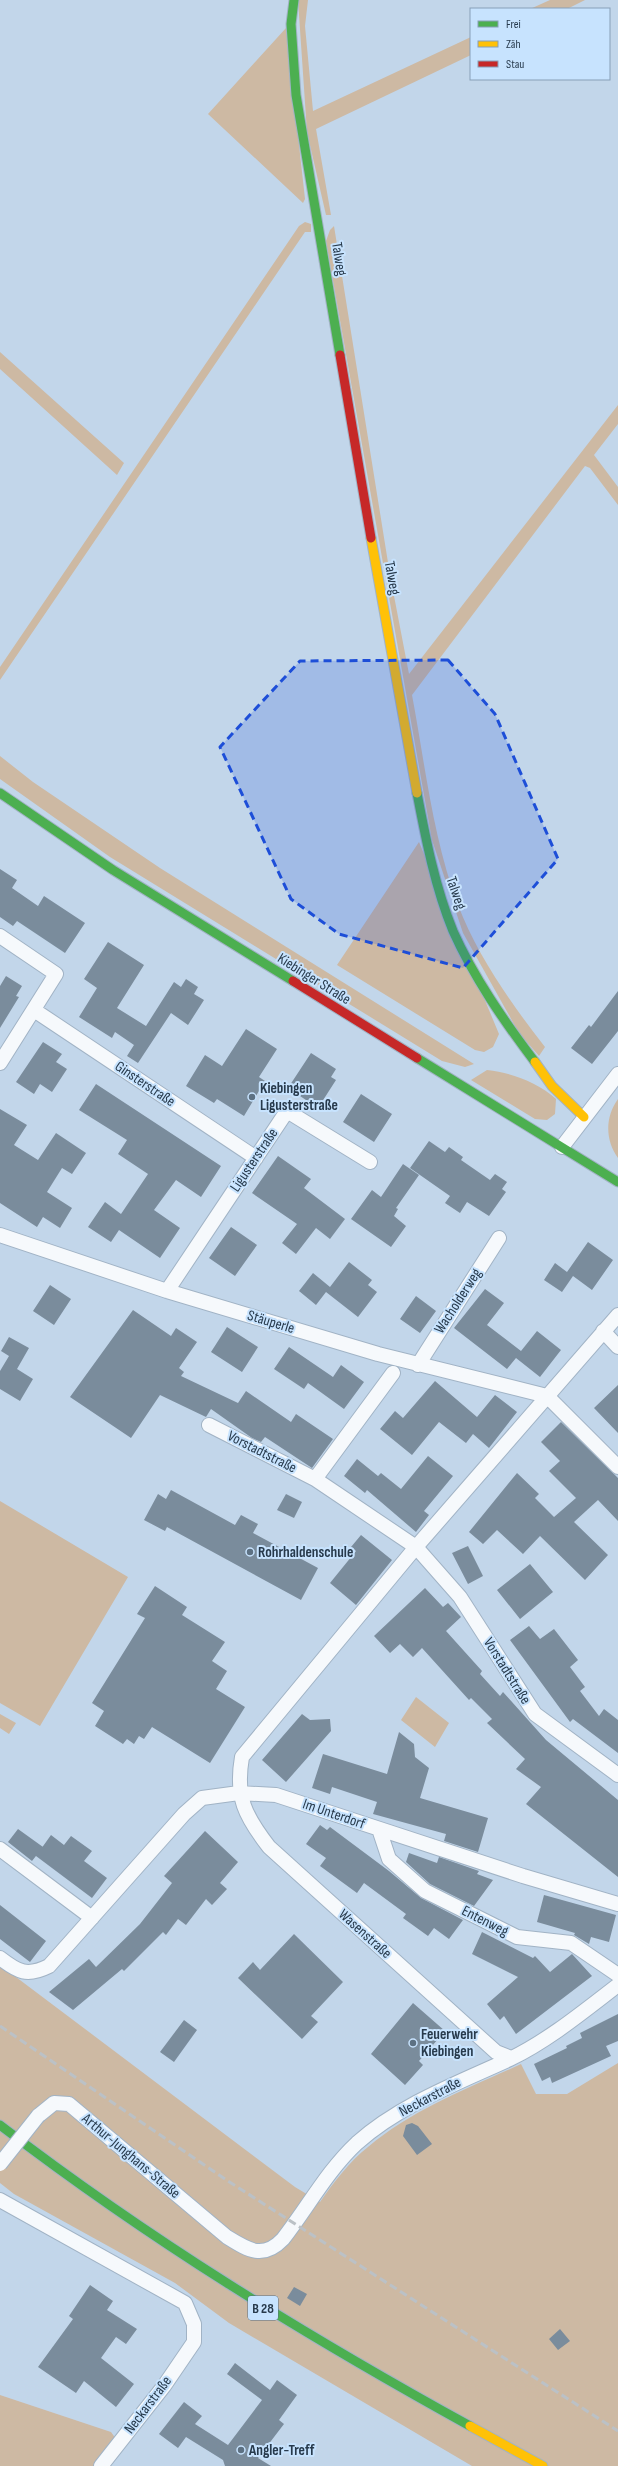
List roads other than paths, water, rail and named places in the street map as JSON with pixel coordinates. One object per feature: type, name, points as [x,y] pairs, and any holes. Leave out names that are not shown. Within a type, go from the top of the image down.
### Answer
[{"type":"street","name":"Talweg","points":[[294,0],[291,24],[296,95],[388,640],[431,864],[454,930],[495,1007],[537,1068],[567,1102],[584,1117]]},
{"type":"street","name":"Kiebinger Straße","points":[[0,793],[113,870],[618,1182]]},
{"type":"street","points":[[0,936],[56,974],[34,1010],[2,1054]]},
{"type":"street","name":"Ginsterstraße","points":[[34,1010],[256,1158]]},
{"type":"street","points":[[562,1147],[618,1074]]},
{"type":"street","name":"Ligusterstraße","points":[[167,1291],[287,1110],[370,1162]]},
{"type":"street","name":"Stäuperle","points":[[0,1235],[167,1291],[418,1364],[547,1396]]},
{"type":"street","name":"Wacholderweg","points":[[418,1364],[499,1238]]},
{"type":"street","points":[[239,1793],[238,1776],[242,1757],[416,1547],[618,1315]]},
{"type":"street","points":[[604,1331],[618,1347]]},
{"type":"street","name":"Vorstadtstraße","points":[[315,1479],[393,1373]]},
{"type":"street","points":[[547,1396],[618,1467]]},
{"type":"street","name":"Vorstadtstraße","points":[[209,1425],[315,1479],[416,1547],[460,1597],[535,1714],[618,1775]]},
{"type":"street","name":"Im Unterdorf","points":[[0,1958],[16,1970],[34,1973],[48,1966],[190,1809],[202,1798],[239,1793],[276,1795],[618,1904]]},
{"type":"street","name":"Wasenstraße","points":[[239,1793],[253,1826],[269,1847],[496,2052],[511,2058]]},
{"type":"street","name":"Entenweg","points":[[379,1829],[389,1859],[425,1891],[518,1937],[570,1943],[618,1975]]},
{"type":"street","points":[[0,1849],[92,1918]]},
{"type":"street","name":"Neckarstraße","points":[[275,2248],[290,2230],[336,2166],[374,2130],[400,2112],[474,2074],[511,2058],[542,2040],[618,1985]]},
{"type":"street","name":"Arthur-Junghans-Straße","points":[[0,2164],[38,2116],[54,2103],[69,2104],[227,2237],[253,2250],[265,2252],[275,2248]]},
{"type":"street","name":"B 28","points":[[0,2125],[149,2235],[216,2279],[376,2376],[543,2466]]},
{"type":"street","name":"Neckarstraße","points":[[0,2200],[185,2303],[194,2324],[194,2342],[164,2386],[101,2466]]},
{"type":"railway","points":[[0,2026],[228,2181],[618,2431]]},
{"type":"place","name":"Kiebingen Ligusterstraße","points":[[252,1097]]},
{"type":"place","name":"Rohrhaldenschule","points":[[250,1552]]},
{"type":"place","name":"Feuerwehr Kiebingen","points":[[413,2043]]},
{"type":"place","name":"Angler-Treff","points":[[241,2450]]}]
